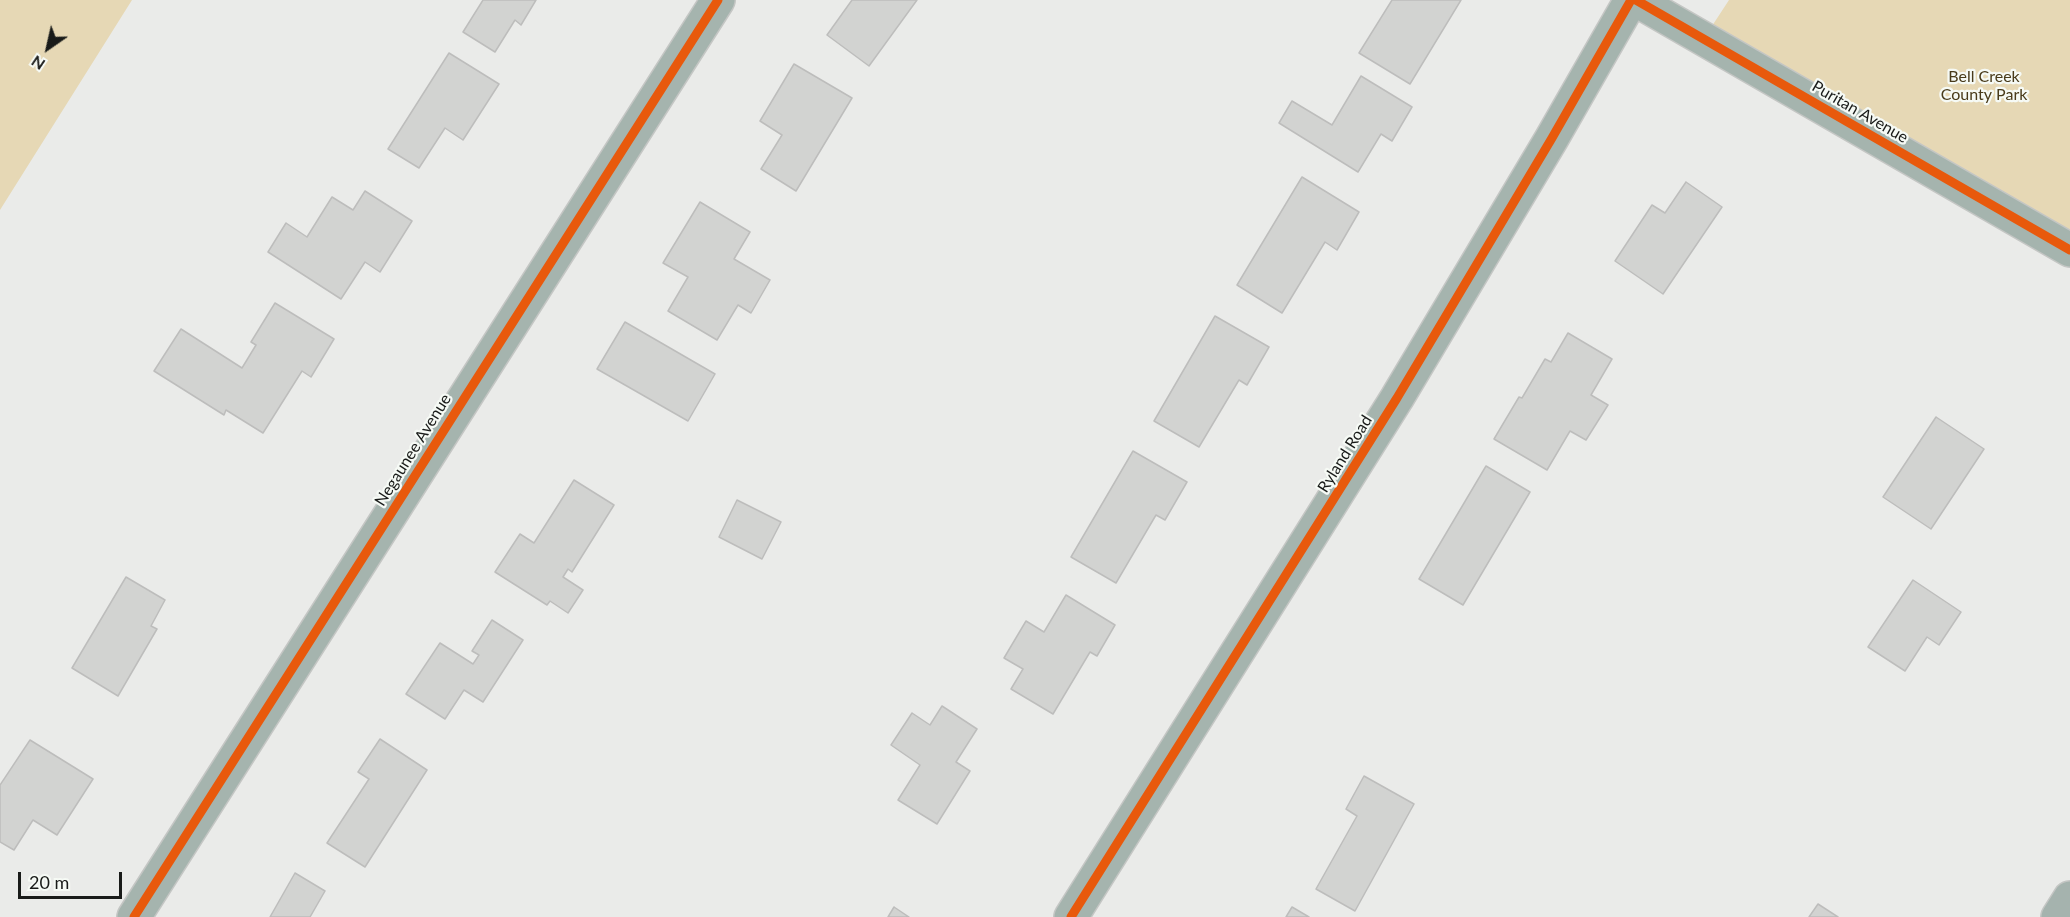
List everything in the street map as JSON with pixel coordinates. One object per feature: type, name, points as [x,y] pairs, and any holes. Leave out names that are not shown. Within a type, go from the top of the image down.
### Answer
[{"type":"main road","points":[[2058,917],[2070,898]]},
{"type":"street","name":"Negaunee Avenue","points":[[134,917],[718,0]]},
{"type":"street","name":"Puritan Avenue","points":[[1634,0],[2070,250]]},
{"type":"street","name":"Ryland Road","points":[[1071,917],[1397,398],[1634,0]]},
{"type":"green space","points":[[0,0],[132,0],[0,210]]},
{"type":"green space","name":"Bell Creek County Park","points":[[1729,0],[2070,0],[2070,235],[1712,26]]},
{"type":"building","points":[[483,0],[536,0],[521,25],[515,20],[495,52],[463,32]]},
{"type":"building","points":[[852,0],[917,0],[869,66],[827,35]]},
{"type":"building","points":[[1392,0],[1461,0],[1410,84],[1359,53]]},
{"type":"building","points":[[449,53],[499,84],[463,140],[445,128],[419,168],[388,149]]},
{"type":"building","points":[[794,64],[852,98],[796,191],[761,169],[782,135],[760,121]]},
{"type":"building","points":[[1361,76],[1412,107],[1392,141],[1381,134],[1358,172],[1279,123],[1292,101],[1332,125]]},
{"type":"building","points":[[1302,177],[1359,212],[1337,250],[1325,242],[1282,313],[1237,285]]},
{"type":"building","points":[[1686,182],[1722,207],[1663,294],[1615,261],[1652,205],[1665,213]]},
{"type":"building","points":[[365,191],[412,221],[380,272],[365,262],[341,299],[268,252],[286,223],[307,237],[332,197],[353,210]]},
{"type":"building","points":[[700,202],[750,232],[734,259],[770,280],[751,313],[738,305],[717,340],[668,311],[688,277],[663,263]]},
{"type":"building","points":[[275,303],[334,339],[311,377],[302,371],[263,433],[226,410],[224,415],[154,371],[181,329],[242,368],[256,345],[251,342]]},
{"type":"building","points":[[1215,316],[1269,347],[1247,385],[1239,380],[1199,447],[1154,421]]},
{"type":"building","points":[[625,322],[715,374],[688,421],[597,369]]},
{"type":"building","points":[[1568,333],[1612,359],[1591,395],[1608,405],[1586,440],[1570,431],[1547,470],[1494,439],[1545,359],[1551,362]]},
{"type":"building","points":[[1936,417],[1984,449],[1931,529],[1883,497]]},
{"type":"building","points":[[1133,451],[1187,482],[1165,520],[1156,515],[1116,583],[1071,557]]},
{"type":"building","points":[[1486,466],[1530,492],[1463,605],[1419,579]]},
{"type":"building","points":[[574,480],[614,505],[572,572],[568,569],[563,577],[583,590],[568,613],[550,601],[547,605],[495,572],[520,534],[534,543]]},
{"type":"building","points":[[737,500],[781,522],[762,559],[719,537]]},
{"type":"building","points":[[126,577],[165,600],[151,626],[157,629],[118,696],[72,668]]},
{"type":"building","points":[[1913,580],[1961,612],[1939,645],[1927,637],[1905,671],[1868,647]]},
{"type":"building","points":[[1066,595],[1115,625],[1097,656],[1090,652],[1053,714],[1011,689],[1023,669],[1004,658],[1026,621],[1044,632]]},
{"type":"building","points":[[492,620],[523,640],[483,702],[464,690],[445,719],[406,694],[440,643],[473,664],[479,655],[472,651]]},
{"type":"building","points":[[942,706],[977,729],[956,762],[970,771],[937,824],[898,800],[920,765],[891,745],[912,713],[930,725]]},
{"type":"building","points":[[380,739],[427,770],[365,867],[327,843],[369,779],[358,772]]},
{"type":"building","points":[[30,740],[93,779],[57,835],[33,820],[14,850],[0,842],[0,785]]},
{"type":"building","points":[[1364,776],[1414,804],[1355,911],[1316,889],[1357,816],[1346,809]]},
{"type":"building","points":[[295,873],[325,891],[310,917],[270,917]]},
{"type":"building","points":[[1818,904],[1838,917],[1809,917]]},
{"type":"building","points":[[894,907],[909,917],[888,917]]},
{"type":"building","points":[[1292,907],[1309,917],[1286,917]]},
{"type":"cycle path","points":[[134,917],[718,0]]},
{"type":"cycle path","points":[[1071,917],[1397,398],[1552,138],[1631,0]]},
{"type":"cycle path","points":[[1636,0],[2070,250]]}]
